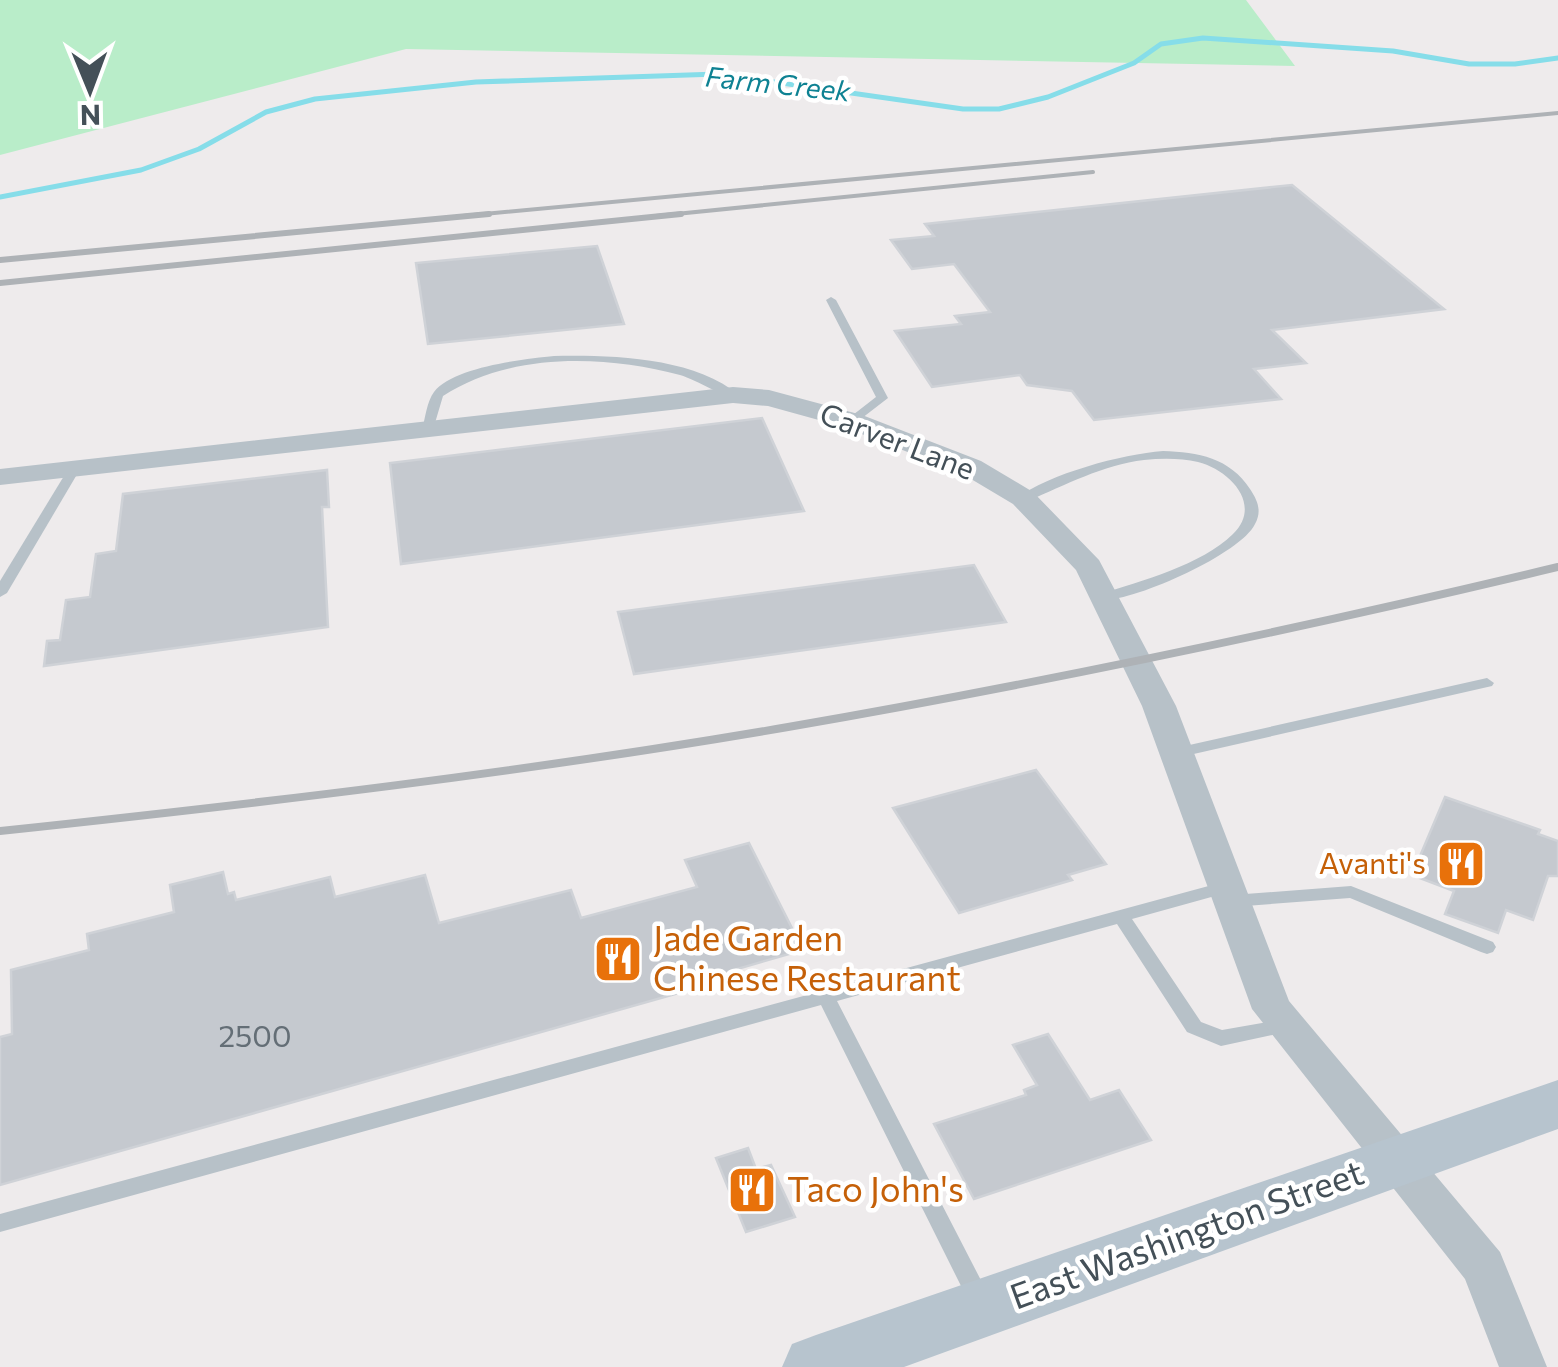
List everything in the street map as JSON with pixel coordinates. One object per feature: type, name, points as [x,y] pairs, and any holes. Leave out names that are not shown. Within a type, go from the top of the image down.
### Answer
[{"type":"main road","name":"East Washington Street","points":[[816,1367],[921,1348],[983,1307],[1558,1104]]},
{"type":"street","name":"Carver Lane","points":[[0,477],[733,395],[770,398],[853,421],[971,467],[1023,498],[1088,566],[1159,706],[1272,1009],[1484,1267],[1523,1367]]},
{"type":"lane","points":[[830,300],[882,398],[853,421]]},
{"type":"lane","points":[[428,430],[438,394],[472,374],[507,365],[558,360],[635,364],[700,378],[733,395]]},
{"type":"lane","points":[[1023,498],[1115,462],[1160,455],[1202,458],[1234,476],[1248,494],[1253,511],[1246,531],[1184,571],[1105,597]]},
{"type":"lane","points":[[0,594],[74,470]]},
{"type":"lane","points":[[1176,753],[1487,683]]},
{"type":"lane","points":[[0,1223],[1121,916],[1229,894],[1351,892],[1487,947]]},
{"type":"lane","points":[[1121,916],[1194,1027],[1221,1038],[1285,1026]]},
{"type":"lane","points":[[826,996],[983,1307]]},
{"type":"green space","points":[[0,0],[1246,0],[1295,66],[406,49],[0,155]]},
{"type":"building","points":[[1292,185],[1444,309],[1272,330],[1306,363],[1254,369],[1281,399],[1094,420],[1072,391],[1027,385],[1020,375],[932,387],[895,331],[961,324],[955,316],[990,312],[954,264],[912,269],[891,240],[934,236],[925,224]]},
{"type":"building","points":[[597,246],[624,324],[428,344],[416,263]]},
{"type":"building","points":[[762,418],[804,511],[401,564],[390,463]]},
{"type":"building","points":[[327,470],[329,507],[322,507],[328,627],[44,666],[47,641],[60,640],[66,600],[90,597],[96,554],[116,551],[123,494]]},
{"type":"building","points":[[974,565],[1006,622],[634,674],[618,612]]},
{"type":"building","points":[[1036,770],[1106,864],[1068,875],[1072,880],[959,913],[893,808]]},
{"type":"building","points":[[1445,797],[1540,830],[1538,834],[1558,841],[1558,876],[1548,876],[1533,920],[1506,910],[1498,933],[1445,914],[1454,891],[1412,875]]},
{"type":"building","points":[[749,843],[803,950],[737,969],[739,976],[0,1185],[0,1037],[12,1034],[11,970],[89,950],[87,934],[174,912],[170,885],[223,872],[228,894],[234,892],[236,900],[330,877],[335,897],[425,875],[439,923],[571,890],[581,918],[697,887],[685,860]]},
{"type":"building","points":[[1048,1034],[1090,1100],[1119,1090],[1151,1140],[974,1199],[934,1124],[1026,1095],[1024,1090],[1037,1085],[1013,1045]]},
{"type":"building","points":[[748,1148],[756,1169],[771,1165],[795,1217],[746,1232],[716,1158]]},
{"type":"waterway","name":"Farm Creek","points":[[0,197],[141,170],[199,149],[266,112],[315,99],[476,82],[718,74],[963,109],[999,109],[1048,97],[1134,63],[1161,44],[1203,38],[1393,51],[1469,64],[1515,64],[1558,58]]},
{"type":"railway","points":[[463,216],[1558,113]]},
{"type":"railway","points":[[656,216],[1093,172]]},
{"type":"railway","points":[[0,260],[489,214]]},
{"type":"railway","points":[[0,283],[681,214]]},
{"type":"railway","points":[[0,831],[395,785],[788,727],[1175,653],[1558,567]]},
{"type":"place","name":"Avanti's","points":[[1461,864]]},
{"type":"place","name":"Jade Garden Chinese Restaurant","points":[[618,959]]},
{"type":"place","name":"Taco John's","points":[[752,1190]]}]
